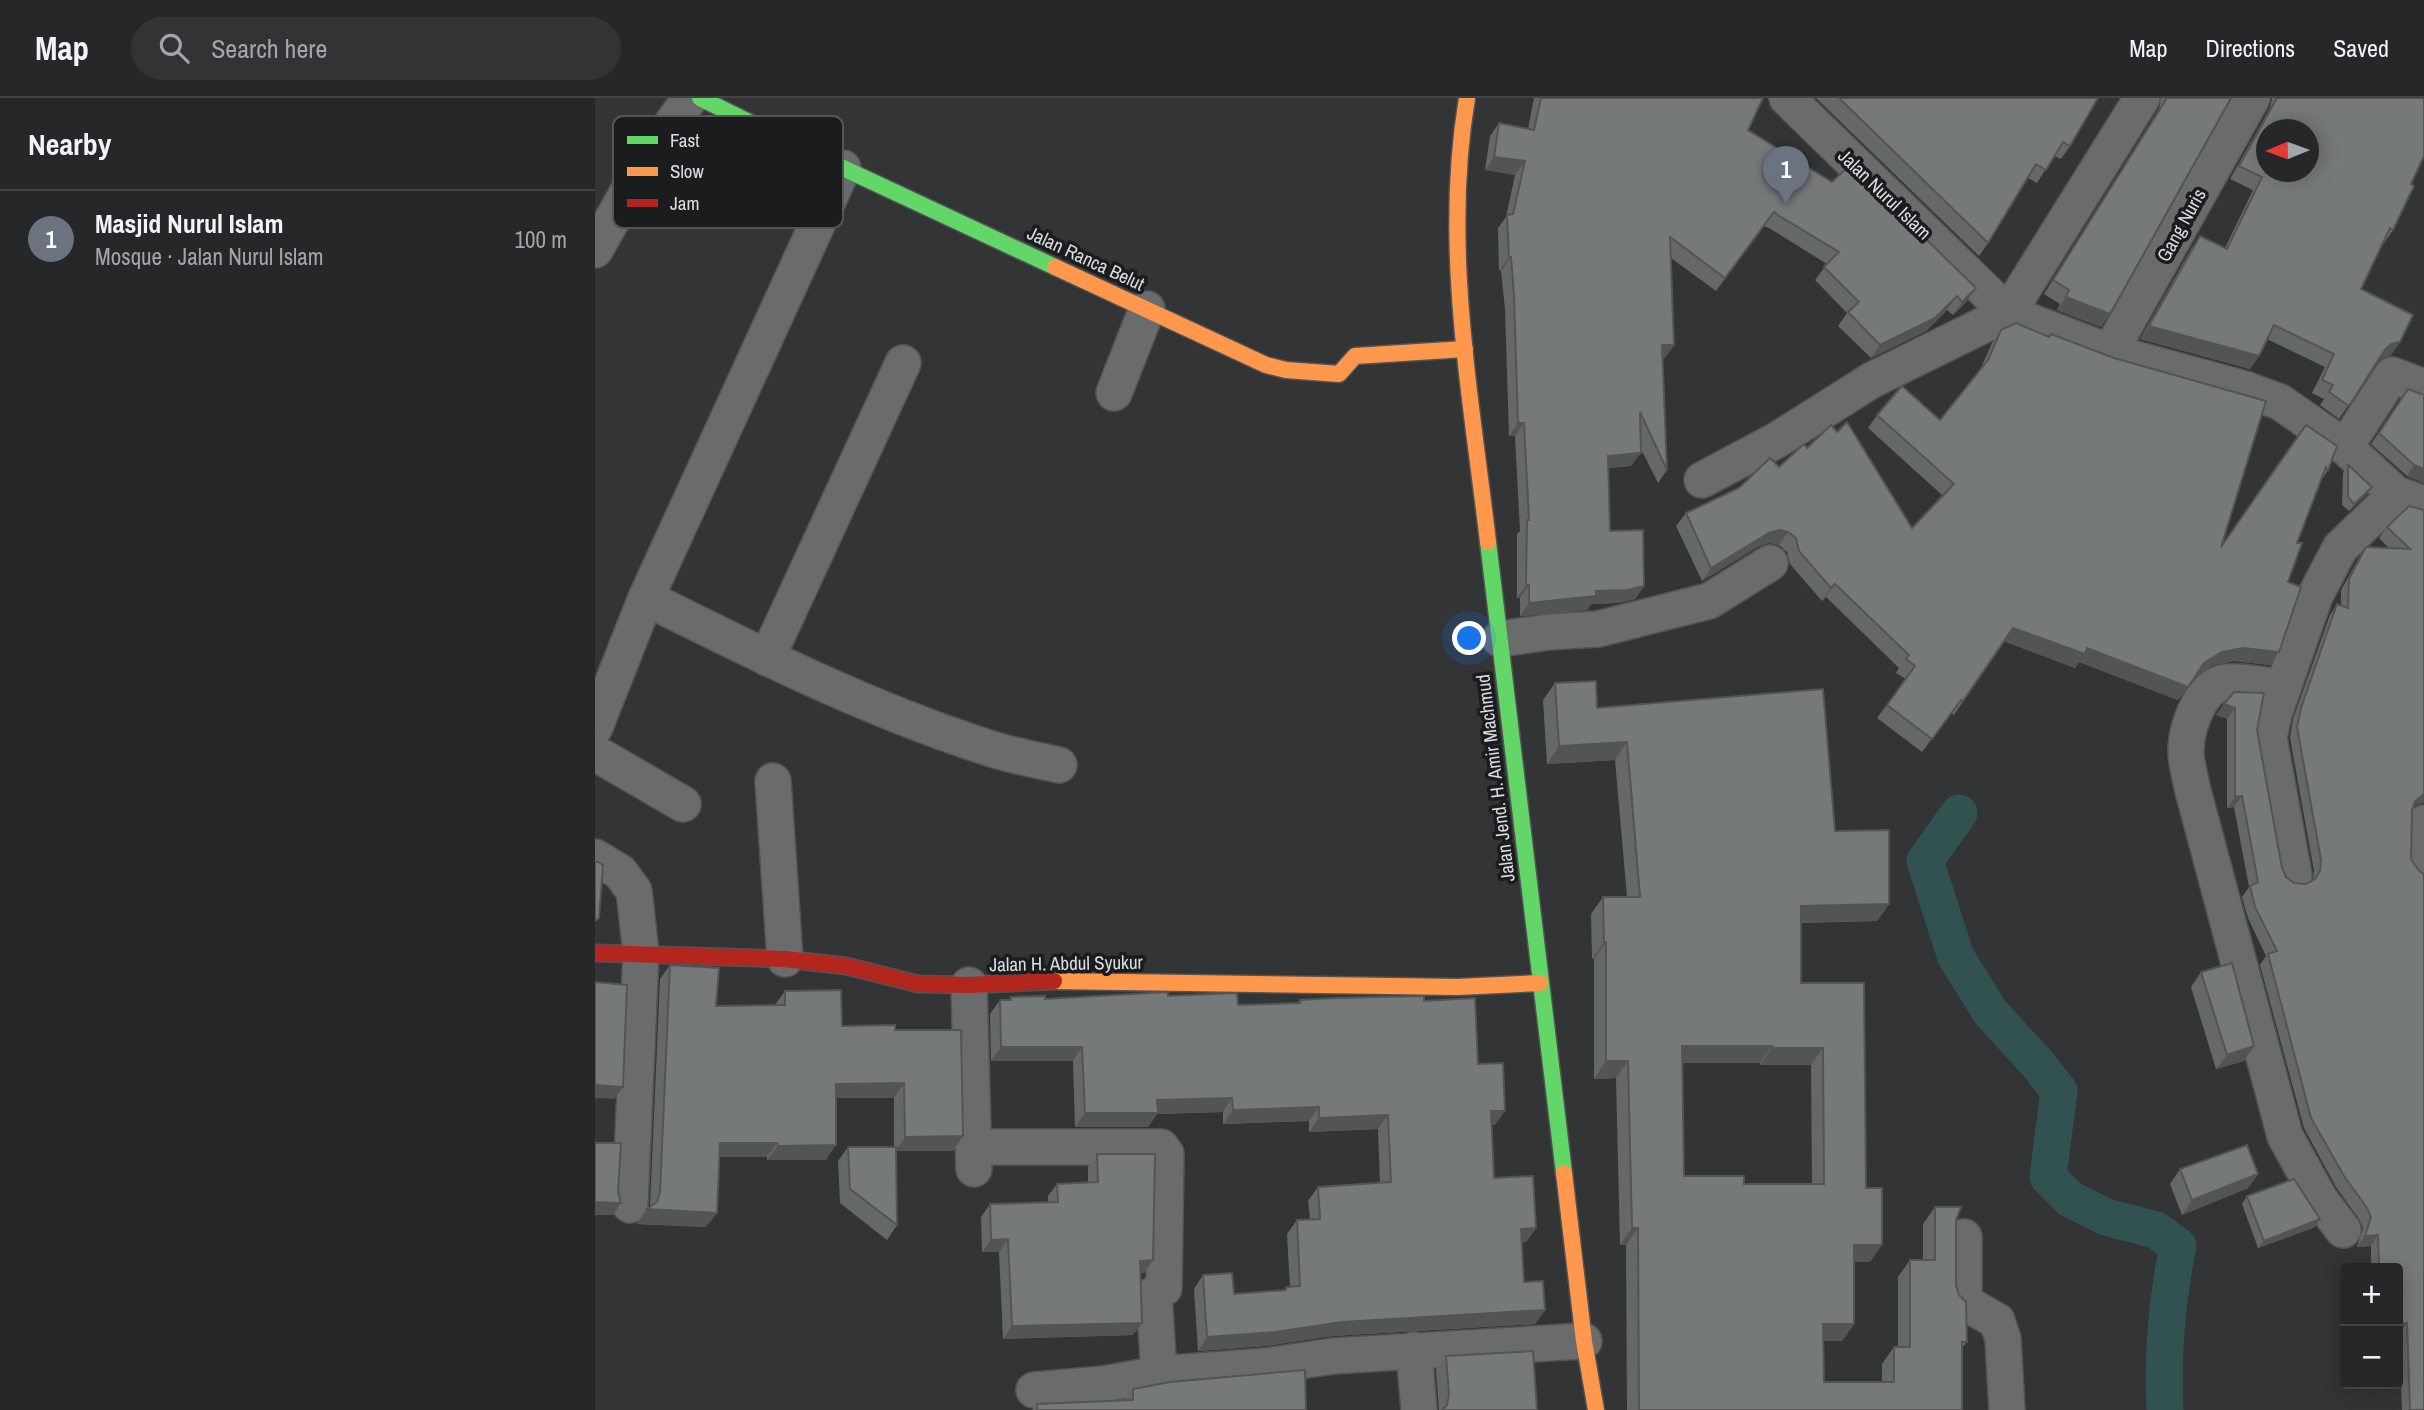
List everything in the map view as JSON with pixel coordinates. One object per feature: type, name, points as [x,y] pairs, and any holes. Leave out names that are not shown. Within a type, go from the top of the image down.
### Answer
[{"type":"main road","name":"Jalan Ranca Belut","points":[[700,98],[737,116]]},
{"type":"main road","name":"Jalan Jend. H. Amir Machmud","points":[[1467,98],[1461,129],[1456,236],[1465,349],[1540,983],[1595,1410]]},
{"type":"main road","name":"Jalan Ranca Belut","points":[[843,168],[1266,365],[1286,370],[1339,374],[1355,356],[1465,349]]},
{"type":"main road","name":"Jalan H. Abdul Syukur","points":[[595,953],[785,959],[846,966],[918,984],[1059,981],[1457,987],[1540,983]]},
{"type":"street","points":[[677,116],[690,98]]},
{"type":"street","name":"Jalan Nurul Islam","points":[[1787,98],[1995,301]]},
{"type":"street","points":[[1702,480],[1777,440],[1995,301],[2143,98]]},
{"type":"street","name":"Gang Nuris","points":[[2110,352],[2252,98]]},
{"type":"street","points":[[595,250],[613,218]]},
{"type":"street","points":[[595,727],[606,667],[646,598],[816,228]]},
{"type":"street","points":[[1995,301],[2110,352],[2245,389],[2280,402],[2345,447],[2410,499],[2340,548],[2315,596],[2282,687],[2269,738],[2294,875]]},
{"type":"street","points":[[1114,393],[1147,309]]},
{"type":"street","points":[[767,658],[903,363]]},
{"type":"street","points":[[2345,447],[2392,375],[2424,387]]},
{"type":"street","points":[[1500,639],[1598,629],[1709,601],[1770,563]]},
{"type":"street","points":[[646,598],[767,658],[920,724],[994,750],[1059,765]]},
{"type":"street","points":[[2282,687],[2226,682],[2211,688],[2203,696],[2192,721],[2186,748],[2192,786],[2285,1136],[2319,1198],[2343,1230]]},
{"type":"street","points":[[595,753],[683,804]]},
{"type":"street","points":[[773,781],[785,959]]},
{"type":"street","points":[[2424,823],[2424,867]]},
{"type":"street","points":[[595,857],[620,872],[634,891],[641,953],[630,1205]]},
{"type":"street","points":[[969,985],[973,1158],[1161,1147],[1166,1154],[1164,1288],[1154,1294],[1159,1374]]},
{"type":"street","points":[[1964,1237],[1964,1302],[1997,1321],[2003,1339],[2007,1410]]},
{"type":"street","points":[[1034,1390],[1104,1384],[1159,1374],[1267,1366],[1333,1356],[1584,1341]]},
{"type":"street","points":[[1414,1350],[1419,1410]]},
{"type":"building","points":[[1541,98],[1763,98],[1748,130],[1832,182],[1850,165],[1976,288],[1962,302],[1957,296],[1935,318],[1880,345],[1848,312],[1859,302],[1824,267],[1839,252],[1774,212],[1725,278],[1670,237],[1674,345],[1662,345],[1667,470],[1640,412],[1641,453],[1608,456],[1610,531],[1643,530],[1644,586],[1627,590],[1596,591],[1596,596],[1529,603],[1529,585],[1526,585],[1529,520],[1524,423],[1518,423],[1514,295],[1507,215],[1513,214],[1525,161],[1494,157],[1499,123],[1534,130]]},
{"type":"building","points":[[1839,98],[2098,98],[2070,146],[2063,142],[2046,170],[2036,164],[1988,243]]},
{"type":"building","points":[[2167,98],[2231,98],[2110,314],[2066,297],[2069,290],[2053,280]]},
{"type":"building","points":[[2277,98],[2424,98],[2424,156],[2411,184],[2414,186],[2393,230],[2390,228],[2361,289],[2413,315],[2400,342],[2391,344],[2384,351],[2349,406],[2329,392],[2333,385],[2322,380],[2334,354],[2274,325],[2259,356],[2149,326],[2200,236],[2227,249],[2260,182],[2319,182],[2319,119],[2265,119]]},
{"type":"building","points":[[2256,136],[2256,174],[2239,166]]},
{"type":"building","points":[[2016,323],[2114,358],[2266,401],[2221,547],[2306,425],[2337,446],[2328,470],[2326,467],[2297,543],[2302,543],[2288,582],[2301,587],[2279,652],[2243,648],[2222,652],[2204,663],[2188,687],[2087,648],[2085,654],[2013,628],[1963,701],[1961,700],[1932,739],[1887,705],[1915,666],[1906,659],[1909,655],[1835,584],[1831,588],[1799,551],[1796,538],[1779,530],[1769,533],[1711,568],[1686,513],[1739,488],[1770,458],[1779,467],[1804,444],[1807,448],[1831,425],[1837,432],[1847,422],[1912,528],[1954,484],[1877,415],[1902,386],[1940,420],[1988,360],[2001,330]]},
{"type":"building","points":[[2408,389],[2424,395],[2424,469],[2414,465],[2379,433]]},
{"type":"building","points":[[2348,465],[2372,487],[2354,504],[2348,497]]},
{"type":"building","points":[[2409,506],[2424,510],[2424,794],[2415,801],[2412,810],[2411,859],[2424,874],[2424,1410],[2410,1410],[2407,1323],[2403,1323],[2403,1263],[2379,1263],[2378,1235],[2365,1236],[2371,1217],[2367,1208],[2344,1176],[2311,1118],[2268,954],[2277,951],[2255,907],[2250,886],[2258,882],[2242,796],[2235,797],[2235,708],[2224,704],[2234,692],[2264,693],[2257,730],[2282,868],[2286,877],[2294,883],[2306,884],[2315,879],[2320,871],[2321,860],[2297,727],[2301,708],[2337,604],[2348,608],[2349,579],[2366,547],[2410,549],[2387,527]]},
{"type":"building","points":[[1596,681],[1597,708],[1823,689],[1835,831],[1889,830],[1889,904],[1801,906],[1801,983],[1864,983],[1866,1188],[1882,1188],[1882,1245],[1854,1245],[1854,1324],[1823,1324],[1824,1382],[1894,1382],[1894,1347],[1910,1347],[1910,1260],[1935,1260],[1935,1207],[1961,1207],[1956,1220],[1956,1285],[1959,1295],[1966,1302],[1967,1342],[1962,1342],[1962,1410],[1639,1410],[1638,1228],[1632,1228],[1628,1061],[1606,1061],[1606,942],[1603,897],[1640,897],[1627,742],[1559,746],[1555,683]],"holes":[[[1682,1046],[1823,1048],[1824,1184],[1744,1184],[1744,1176],[1684,1176]]]},
{"type":"building","points":[[595,862],[603,865],[599,918],[595,921]]},
{"type":"building","points":[[2232,963],[2254,1046],[2227,1055],[2201,972]]},
{"type":"building","points":[[670,965],[719,968],[716,1006],[785,1005],[785,991],[841,990],[842,1026],[895,1025],[895,1030],[961,1030],[963,1136],[905,1137],[904,1083],[836,1084],[836,1145],[720,1143],[717,1213],[647,1209],[657,1202],[660,1192]]},
{"type":"building","points":[[595,982],[627,985],[623,1087],[595,1085]]},
{"type":"building","points":[[1168,992],[1168,996],[1237,993],[1238,1005],[1300,1003],[1300,1000],[1337,998],[1424,996],[1424,1001],[1475,998],[1478,1064],[1503,1063],[1505,1111],[1491,1111],[1494,1178],[1533,1176],[1536,1228],[1521,1229],[1524,1282],[1543,1281],[1545,1310],[1342,1322],[1275,1332],[1207,1337],[1203,1275],[1232,1273],[1234,1294],[1286,1290],[1286,1287],[1300,1286],[1297,1220],[1320,1219],[1318,1187],[1391,1182],[1388,1115],[1319,1118],[1319,1107],[1233,1110],[1232,1098],[1157,1100],[1158,1113],[1085,1113],[1082,1047],[1001,1047],[1000,1000],[1011,1000],[1011,997],[1045,996],[1045,999]]},
{"type":"building","points":[[595,1143],[621,1143],[618,1192],[621,1203],[595,1202]]},
{"type":"building","points":[[2247,1145],[2258,1174],[2192,1200],[2180,1169]]},
{"type":"building","points":[[848,1147],[896,1147],[897,1225],[850,1189]]},
{"type":"building","points":[[1097,1154],[1155,1154],[1153,1260],[1140,1261],[1142,1323],[1012,1326],[1008,1239],[991,1240],[990,1204],[1058,1202],[1057,1184],[1098,1182]]},
{"type":"building","points":[[2294,1179],[2320,1219],[2264,1241],[2247,1196]]},
{"type":"building","points":[[1533,1351],[1537,1410],[1442,1410],[1447,1405],[1449,1395],[1446,1356]]},
{"type":"building","points":[[1305,1370],[1306,1410],[1037,1410],[1037,1404],[1133,1400],[1133,1389],[1170,1382]]},
{"type":"waterway","points":[[1959,813],[1925,861],[1956,957],[1991,1013],[2059,1091],[2048,1177],[2070,1199],[2106,1217],[2156,1230],[2178,1246],[2166,1328],[2165,1410]]},
{"type":"traffic: fast","points":[[700,98],[737,116]]},
{"type":"traffic: fast","points":[[843,168],[1055,267]]},
{"type":"traffic: fast","points":[[1488,542],[1564,1173]]},
{"type":"traffic: slow","points":[[1467,98],[1460,153],[1458,265],[1467,376],[1488,542]]},
{"type":"traffic: slow","points":[[1055,267],[1266,365],[1286,370],[1339,374],[1355,356],[1465,349]]},
{"type":"traffic: slow","points":[[1054,981],[1457,987],[1540,983]]},
{"type":"traffic: slow","points":[[1564,1173],[1584,1341],[1596,1410]]},
{"type":"traffic: jam","points":[[595,953],[785,959],[846,966],[918,984],[969,985],[1054,981]]},
{"type":"place","name":"Masjid Nurul Islam","points":[[1786,204]]}]
